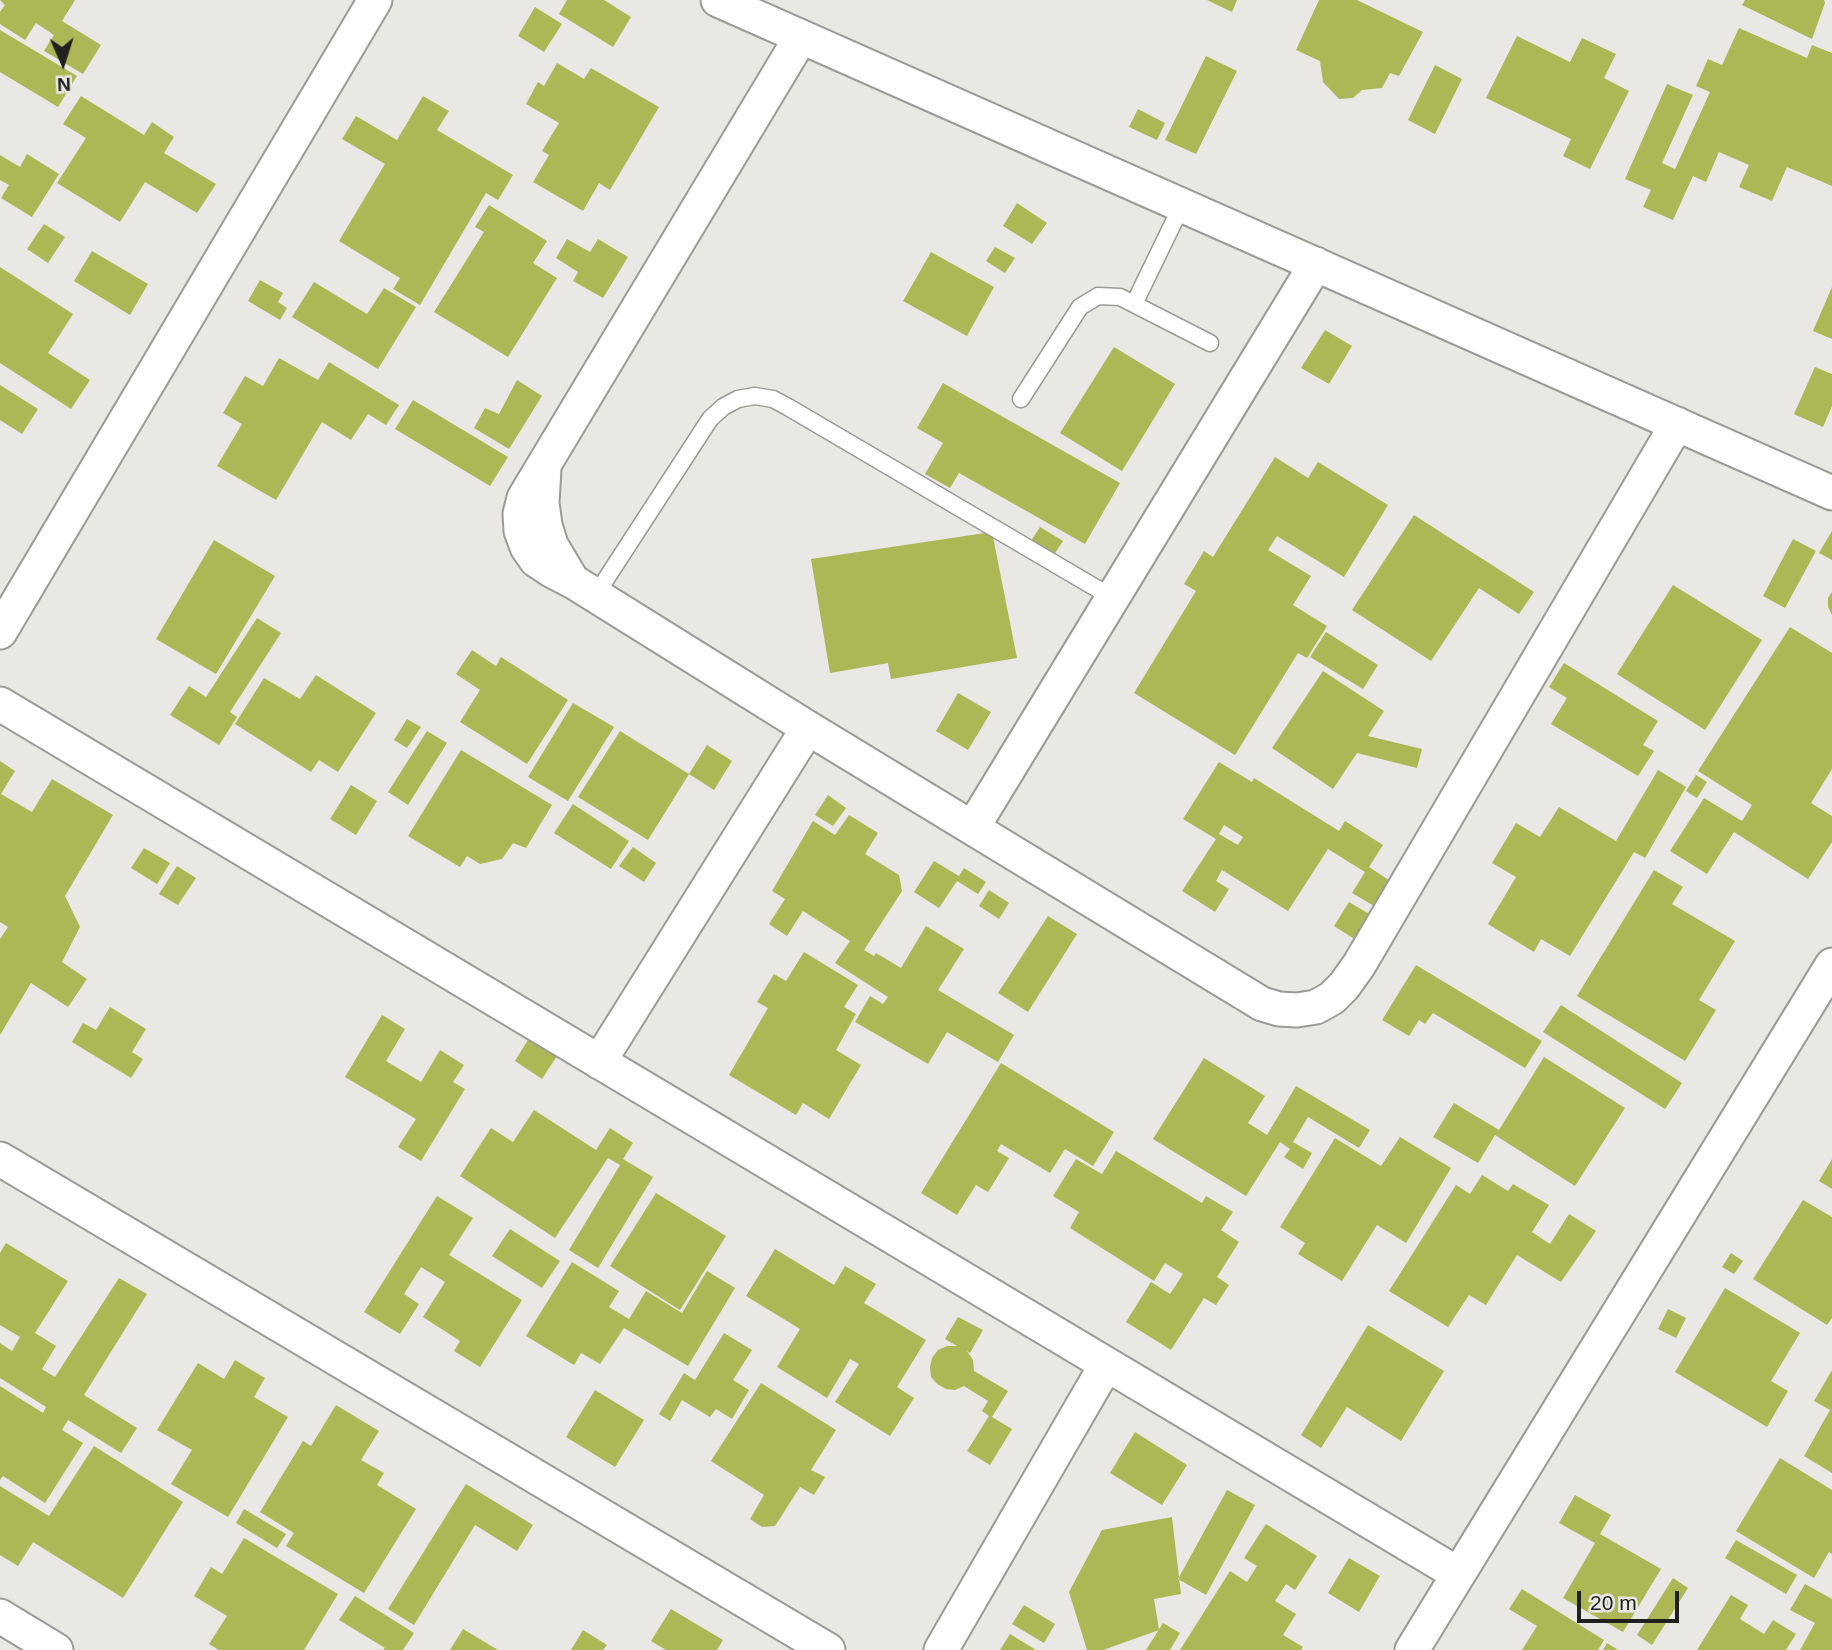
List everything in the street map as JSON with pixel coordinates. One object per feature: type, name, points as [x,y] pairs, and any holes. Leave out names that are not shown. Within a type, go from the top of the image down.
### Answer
[{"type":"street","points":[[0,632],[375,0]]},
{"type":"street","points":[[718,0],[1832,493]]},
{"type":"street","points":[[801,37],[524,498],[520,514],[521,531],[527,547],[537,560],[1262,1004],[1279,1009],[1316,1007],[1332,998],[1344,986],[1359,965],[1677,424]]},
{"type":"street","points":[[973,827],[1316,264]]},
{"type":"street","points":[[0,704],[1458,1574]]},
{"type":"street","points":[[599,1062],[808,728]]},
{"type":"street","points":[[1412,1650],[1822,1004],[1832,965]]},
{"type":"street","points":[[0,1159],[828,1650]]},
{"type":"street","points":[[941,1650],[1106,1365]]},
{"type":"street","points":[[0,1616],[56,1650]]},
{"type":"lane","points":[[1134,304],[1182,205]]},
{"type":"lane","points":[[1021,399],[1080,307],[1088,300],[1109,295],[1120,297],[1210,343]]},
{"type":"lane","points":[[584,589],[710,419],[723,407],[755,396],[772,399],[788,407],[1113,598]]},
{"type":"building","points":[[0,0],[75,0],[62,21],[101,45],[83,74],[44,51],[54,35],[36,23],[25,40],[0,24],[0,12],[5,5]]},
{"type":"building","points":[[567,0],[604,0],[631,17],[613,47],[559,14]]},
{"type":"building","points":[[1207,0],[1237,0],[1232,12]]},
{"type":"building","points":[[1319,0],[1357,0],[1423,32],[1399,76],[1390,73],[1382,88],[1362,90],[1353,98],[1339,99],[1323,82],[1320,61],[1296,50]]},
{"type":"building","points":[[1745,0],[1824,0],[1825,3],[1812,39],[1742,5]]},
{"type":"building","points":[[535,7],[562,24],[544,52],[518,36]]},
{"type":"building","points":[[1739,28],[1807,58],[1812,45],[1832,53],[1832,186],[1787,167],[1772,201],[1739,187],[1749,165],[1719,152],[1706,182],[1693,176],[1673,220],[1643,207],[1651,190],[1625,179],[1667,84],[1693,95],[1662,163],[1675,169],[1710,92],[1696,86],[1708,59],[1722,65]]},
{"type":"building","points":[[0,30],[77,76],[58,107],[0,72]]},
{"type":"building","points":[[1517,36],[1570,62],[1582,38],[1616,54],[1604,78],[1629,91],[1590,169],[1563,156],[1571,139],[1486,98]]},
{"type":"building","points":[[1206,56],[1237,71],[1196,154],[1165,140]]},
{"type":"building","points":[[557,63],[584,79],[591,68],[659,107],[610,190],[599,183],[583,211],[533,182],[549,155],[542,151],[559,123],[526,104],[538,82],[544,86]]},
{"type":"building","points":[[1435,65],[1462,79],[1435,134],[1408,120]]},
{"type":"building","points":[[81,96],[144,135],[152,122],[174,137],[164,153],[216,184],[197,213],[145,182],[120,222],[57,183],[86,138],[63,124]]},
{"type":"building","points":[[423,96],[449,111],[437,130],[513,175],[498,200],[486,193],[420,305],[393,289],[400,278],[339,241],[385,164],[342,139],[356,116],[397,140]]},
{"type":"building","points":[[1138,109],[1165,123],[1157,140],[1129,127]]},
{"type":"building","points":[[27,154],[59,174],[32,217],[1,198],[9,185],[0,180],[0,155],[20,167]]},
{"type":"building","points":[[1017,203],[1047,223],[1032,244],[1003,226]]},
{"type":"building","points":[[489,205],[547,241],[533,263],[557,278],[508,357],[434,312],[484,232],[475,227]]},
{"type":"building","points":[[44,224],[65,237],[48,263],[27,249]]},
{"type":"building","points":[[567,239],[590,252],[598,239],[628,257],[603,298],[573,281],[578,272],[556,258]]},
{"type":"building","points":[[995,247],[1015,258],[1005,273],[986,261]]},
{"type":"building","points":[[92,251],[148,284],[130,315],[74,281]]},
{"type":"building","points":[[931,252],[994,287],[967,336],[903,301]]},
{"type":"building","points":[[0,267],[73,314],[48,353],[90,380],[71,409],[0,363]]},
{"type":"building","points":[[260,280],[283,293],[278,302],[287,308],[280,320],[248,301]]},
{"type":"building","points":[[314,282],[367,314],[384,288],[416,307],[378,369],[292,317]]},
{"type":"building","points":[[1832,287],[1832,339],[1813,331]]},
{"type":"building","points":[[1325,330],[1352,346],[1329,384],[1301,368]]},
{"type":"building","points":[[1114,347],[1175,384],[1122,471],[1060,433]]},
{"type":"building","points":[[279,358],[318,380],[329,362],[399,405],[386,425],[368,414],[351,440],[322,422],[276,500],[217,466],[242,424],[223,413],[245,376],[263,386]]},
{"type":"building","points":[[1815,367],[1832,374],[1832,406],[1823,427],[1794,414]]},
{"type":"building","points":[[517,380],[542,396],[509,449],[474,428],[485,408],[499,414]]},
{"type":"building","points":[[943,383],[1120,483],[1085,544],[959,473],[950,488],[925,474],[943,443],[917,428]]},
{"type":"building","points":[[0,385],[38,409],[22,434],[0,420]]},
{"type":"building","points":[[413,400],[508,457],[490,486],[395,429]]},
{"type":"building","points":[[1275,457],[1308,478],[1318,462],[1388,505],[1344,577],[1277,536],[1268,550],[1311,576],[1293,605],[1327,626],[1307,658],[1298,653],[1235,755],[1134,693],[1196,591],[1184,584],[1204,551],[1213,557]]},
{"type":"building","points":[[1414,515],[1534,592],[1519,614],[1479,588],[1431,661],[1352,610]]},
{"type":"building","points":[[1040,527],[1063,541],[1052,558],[1029,544]]},
{"type":"building","points":[[1832,531],[1832,560],[1819,553]]},
{"type":"building","points":[[992,532],[1017,658],[891,679],[888,663],[830,673],[811,559]]},
{"type":"building","points":[[1793,539],[1816,551],[1785,608],[1763,596]]},
{"type":"building","points":[[214,540],[275,576],[216,674],[156,639]]},
{"type":"building","points":[[1673,585],[1762,640],[1705,730],[1617,674]]},
{"type":"building","points":[[1832,592],[1832,615],[1828,598]]},
{"type":"building","points":[[257,618],[281,633],[230,712],[237,717],[219,745],[170,715],[189,686],[206,697]]},
{"type":"building","points":[[1790,627],[1832,653],[1832,769],[1811,803],[1832,816],[1832,842],[1808,879],[1734,832],[1707,874],[1670,851],[1704,798],[1742,821],[1752,805],[1698,771]]},
{"type":"building","points":[[1326,632],[1378,665],[1363,689],[1310,657]]},
{"type":"building","points":[[472,650],[496,666],[501,657],[568,700],[527,764],[460,722],[480,690],[456,674]]},
{"type":"building","points":[[1564,663],[1658,721],[1643,745],[1654,751],[1638,776],[1551,724],[1567,698],[1549,687]]},
{"type":"building","points":[[1323,671],[1384,711],[1368,736],[1422,749],[1417,768],[1357,753],[1333,789],[1272,748]]},
{"type":"building","points":[[316,675],[376,713],[338,772],[319,760],[311,772],[235,724],[264,678],[300,699]]},
{"type":"building","points":[[958,693],[991,712],[968,750],[936,731]]},
{"type":"building","points":[[573,703],[614,727],[568,801],[528,777]]},
{"type":"building","points":[[407,719],[421,727],[407,748],[394,740]]},
{"type":"building","points":[[427,731],[447,743],[408,805],[388,792]]},
{"type":"building","points":[[620,731],[689,774],[648,840],[578,797]]},
{"type":"building","points":[[707,745],[732,761],[714,790],[689,774]]},
{"type":"building","points":[[461,750],[552,805],[526,848],[513,843],[502,859],[480,864],[467,856],[460,867],[408,836]]},
{"type":"building","points":[[0,761],[15,771],[1,794],[32,812],[52,779],[113,815],[65,896],[80,927],[62,962],[87,979],[68,1007],[31,983],[0,1035],[0,939],[8,927],[0,922]]},
{"type":"building","points":[[1219,762],[1252,782],[1254,778],[1339,831],[1345,821],[1383,845],[1369,867],[1392,882],[1376,907],[1352,893],[1365,872],[1328,849],[1288,911],[1222,870],[1216,881],[1229,889],[1215,912],[1182,891],[1216,839],[1183,819]],"holes":[[[1224,825],[1243,837],[1238,845],[1219,834]]]},
{"type":"building","points":[[1658,770],[1686,787],[1645,858],[1634,852],[1570,956],[1541,939],[1534,952],[1488,924],[1516,877],[1492,863],[1516,823],[1540,837],[1559,807],[1616,841]]},
{"type":"building","points":[[1696,775],[1707,782],[1697,798],[1686,791]]},
{"type":"building","points":[[351,785],[377,801],[356,835],[330,819]]},
{"type":"building","points":[[828,795],[846,808],[833,826],[815,815]]},
{"type":"building","points":[[573,804],[629,841],[611,869],[554,833]]},
{"type":"building","points":[[849,815],[878,833],[865,854],[899,875],[902,891],[864,950],[874,956],[876,953],[901,968],[926,926],[964,949],[938,990],[1014,1035],[998,1062],[947,1032],[928,1064],[855,1022],[870,996],[883,1004],[888,997],[835,963],[850,941],[803,911],[787,936],[769,924],[785,899],[772,891],[813,821],[835,835]]},
{"type":"building","points":[[633,847],[656,863],[644,882],[619,866]]},
{"type":"building","points":[[144,848],[170,863],[157,884],[131,868]]},
{"type":"building","points":[[934,861],[959,876],[964,868],[986,882],[978,894],[957,881],[939,908],[914,892]]},
{"type":"building","points":[[177,866],[196,878],[178,905],[159,894]]},
{"type":"building","points":[[1654,870],[1683,887],[1672,904],[1735,941],[1699,1000],[1716,1010],[1685,1061],[1577,996]]},
{"type":"building","points":[[989,890],[1009,903],[999,919],[979,906]]},
{"type":"building","points":[[1349,902],[1371,915],[1356,940],[1334,926]]},
{"type":"building","points":[[1048,916],[1077,934],[1028,1012],[998,993]]},
{"type":"building","points":[[804,952],[858,985],[844,1007],[856,1014],[836,1050],[861,1065],[829,1119],[803,1103],[796,1115],[729,1075],[768,1008],[757,1002],[774,974],[786,981]]},
{"type":"building","points":[[1416,965],[1542,1041],[1525,1068],[1433,1013],[1425,1024],[1419,1020],[1409,1036],[1382,1020]]},
{"type":"building","points":[[1561,1005],[1682,1083],[1665,1109],[1543,1032]]},
{"type":"building","points":[[110,1007],[146,1029],[132,1052],[143,1059],[131,1078],[72,1042],[83,1023],[96,1030]]},
{"type":"building","points":[[382,1015],[405,1029],[386,1061],[421,1082],[440,1050],[464,1065],[453,1082],[465,1089],[421,1161],[398,1147],[416,1119],[345,1077]]},
{"type":"building","points":[[529,1038],[557,1056],[542,1079],[515,1061]]},
{"type":"building","points":[[1544,1057],[1625,1108],[1575,1186],[1495,1135],[1478,1163],[1433,1137],[1454,1103],[1499,1130]]},
{"type":"building","points":[[1204,1058],[1265,1096],[1248,1123],[1267,1135],[1296,1086],[1370,1130],[1359,1148],[1308,1117],[1293,1142],[1312,1153],[1303,1169],[1284,1157],[1290,1149],[1280,1142],[1246,1196],[1153,1139]]},
{"type":"building","points":[[1001,1063],[1114,1132],[1093,1166],[1065,1149],[1050,1173],[1001,1144],[997,1151],[1009,1158],[988,1192],[976,1185],[957,1215],[921,1193]]},
{"type":"building","points":[[534,1110],[596,1150],[610,1128],[633,1143],[623,1159],[653,1177],[598,1268],[569,1250],[620,1165],[608,1158],[555,1238],[460,1176],[491,1128],[513,1142]]},
{"type":"building","points":[[1400,1137],[1451,1168],[1406,1243],[1377,1225],[1342,1281],[1298,1254],[1305,1243],[1280,1227],[1335,1138],[1381,1166]]},
{"type":"building","points":[[1116,1151],[1202,1203],[1206,1196],[1233,1212],[1221,1230],[1239,1242],[1217,1277],[1229,1285],[1216,1305],[1204,1298],[1171,1350],[1126,1322],[1151,1282],[1170,1294],[1183,1274],[1165,1263],[1154,1281],[1070,1228],[1079,1212],[1053,1196],[1076,1159],[1102,1174]]},
{"type":"building","points":[[1832,1159],[1832,1189],[1819,1181]]},
{"type":"building","points":[[1482,1175],[1508,1191],[1513,1184],[1549,1205],[1532,1232],[1550,1244],[1569,1214],[1596,1231],[1561,1282],[1517,1255],[1486,1305],[1469,1295],[1448,1327],[1389,1291],[1456,1185],[1470,1194]]},
{"type":"building","points":[[656,1193],[726,1236],[680,1310],[610,1266]]},
{"type":"building","points":[[437,1196],[473,1218],[449,1255],[522,1300],[480,1367],[454,1351],[460,1341],[423,1317],[445,1282],[421,1267],[404,1294],[419,1304],[400,1334],[364,1312]]},
{"type":"building","points":[[1803,1200],[1832,1217],[1832,1318],[1827,1325],[1753,1279]]},
{"type":"building","points":[[510,1229],[560,1261],[542,1288],[492,1256]]},
{"type":"building","points":[[6,1243],[68,1281],[35,1333],[56,1346],[42,1369],[55,1377],[119,1278],[147,1294],[84,1395],[137,1428],[121,1453],[68,1420],[62,1430],[83,1443],[45,1503],[3,1476],[0,1480],[0,1386],[43,1413],[46,1407],[0,1378],[0,1343],[12,1351],[20,1337],[0,1325],[0,1253]]},
{"type":"building","points":[[775,1249],[834,1285],[845,1266],[876,1284],[864,1303],[926,1340],[897,1387],[914,1398],[890,1436],[835,1402],[859,1364],[850,1359],[827,1398],[777,1367],[800,1329],[746,1296]]},
{"type":"building","points":[[1731,1253],[1743,1261],[1734,1274],[1722,1267]]},
{"type":"building","points":[[572,1262],[619,1291],[609,1307],[629,1319],[646,1291],[682,1313],[707,1271],[735,1288],[688,1366],[624,1328],[600,1364],[581,1353],[574,1365],[526,1336]]},
{"type":"building","points":[[1725,1288],[1800,1333],[1771,1381],[1788,1391],[1767,1427],[1675,1372]]},
{"type":"building","points":[[1668,1309],[1686,1318],[1676,1338],[1658,1329]]},
{"type":"building","points":[[958,1317],[983,1330],[970,1353],[967,1351],[973,1360],[974,1371],[1008,1391],[992,1417],[1012,1429],[990,1465],[967,1451],[989,1416],[982,1411],[988,1401],[964,1386],[955,1390],[946,1389],[931,1377],[932,1358],[938,1350],[957,1346],[945,1339]]},
{"type":"building","points":[[1368,1325],[1444,1371],[1401,1441],[1347,1407],[1321,1448],[1301,1435]]},
{"type":"building","points":[[724,1333],[752,1350],[733,1380],[749,1390],[732,1419],[716,1409],[710,1417],[682,1400],[670,1421],[659,1414],[684,1373],[695,1380]]},
{"type":"building","points":[[235,1360],[265,1378],[254,1397],[288,1417],[228,1517],[171,1484],[192,1450],[157,1430],[198,1363],[224,1379]]},
{"type":"building","points":[[1832,1370],[1832,1473],[1804,1456],[1830,1410],[1814,1401]]},
{"type":"building","points":[[761,1383],[836,1430],[811,1470],[825,1477],[814,1495],[800,1487],[775,1526],[762,1527],[750,1519],[764,1495],[711,1461]]},
{"type":"building","points":[[595,1390],[644,1420],[615,1467],[566,1437]]},
{"type":"building","points":[[336,1405],[379,1431],[361,1460],[384,1473],[377,1485],[416,1509],[364,1593],[286,1546],[294,1533],[260,1512],[303,1441],[311,1446]]},
{"type":"building","points":[[1135,1432],[1187,1465],[1162,1505],[1110,1473]]},
{"type":"building","points":[[94,1446],[183,1502],[123,1598],[33,1542],[18,1566],[0,1555],[0,1486],[49,1516]]},
{"type":"building","points":[[1780,1458],[1832,1490],[1832,1554],[1829,1552],[1814,1578],[1736,1531]]},
{"type":"building","points":[[466,1484],[533,1525],[517,1551],[475,1525],[414,1625],[388,1609]]},
{"type":"building","points":[[1227,1490],[1255,1505],[1206,1595],[1178,1579]]},
{"type":"building","points":[[1575,1495],[1611,1515],[1600,1534],[1661,1569],[1623,1632],[1563,1598],[1595,1543],[1559,1523]]},
{"type":"building","points":[[244,1509],[286,1534],[277,1548],[236,1523]]},
{"type":"building","points":[[1172,1517],[1181,1594],[1154,1599],[1159,1630],[1103,1650],[1087,1650],[1069,1592],[1102,1530]]},
{"type":"building","points":[[1266,1524],[1317,1556],[1295,1590],[1286,1584],[1275,1601],[1296,1614],[1283,1635],[1303,1647],[1301,1650],[1180,1650],[1230,1571],[1247,1582],[1257,1566],[1244,1558]]},
{"type":"building","points":[[244,1538],[338,1594],[304,1650],[219,1650],[209,1644],[227,1616],[194,1596],[211,1567],[222,1574]]},
{"type":"building","points":[[1736,1540],[1797,1575],[1786,1594],[1725,1558]]},
{"type":"building","points":[[1349,1558],[1380,1576],[1359,1612],[1328,1593]]},
{"type":"building","points":[[1673,1578],[1688,1588],[1652,1645],[1637,1635]]},
{"type":"building","points":[[1805,1584],[1832,1599],[1832,1650],[1800,1650],[1815,1623],[1790,1610]]},
{"type":"building","points":[[1522,1589],[1604,1640],[1598,1650],[1522,1650],[1537,1626],[1509,1609]]},
{"type":"building","points":[[1731,1595],[1748,1605],[1740,1619],[1764,1634],[1773,1620],[1796,1634],[1786,1650],[1697,1650]]},
{"type":"building","points":[[355,1596],[414,1633],[403,1650],[383,1650],[385,1648],[339,1620]]},
{"type":"building","points":[[1024,1605],[1055,1624],[1044,1643],[1012,1624]]},
{"type":"building","points":[[671,1609],[723,1640],[717,1650],[666,1650],[651,1641]]},
{"type":"building","points":[[1163,1623],[1180,1633],[1170,1650],[1146,1650]]},
{"type":"building","points":[[463,1629],[498,1650],[450,1650]]},
{"type":"building","points":[[583,1630],[607,1645],[603,1650],[571,1650]]},
{"type":"building","points":[[1010,1634],[1036,1650],[1000,1650]]},
{"type":"building","points":[[1607,1643],[1618,1650],[1603,1650]]}]
